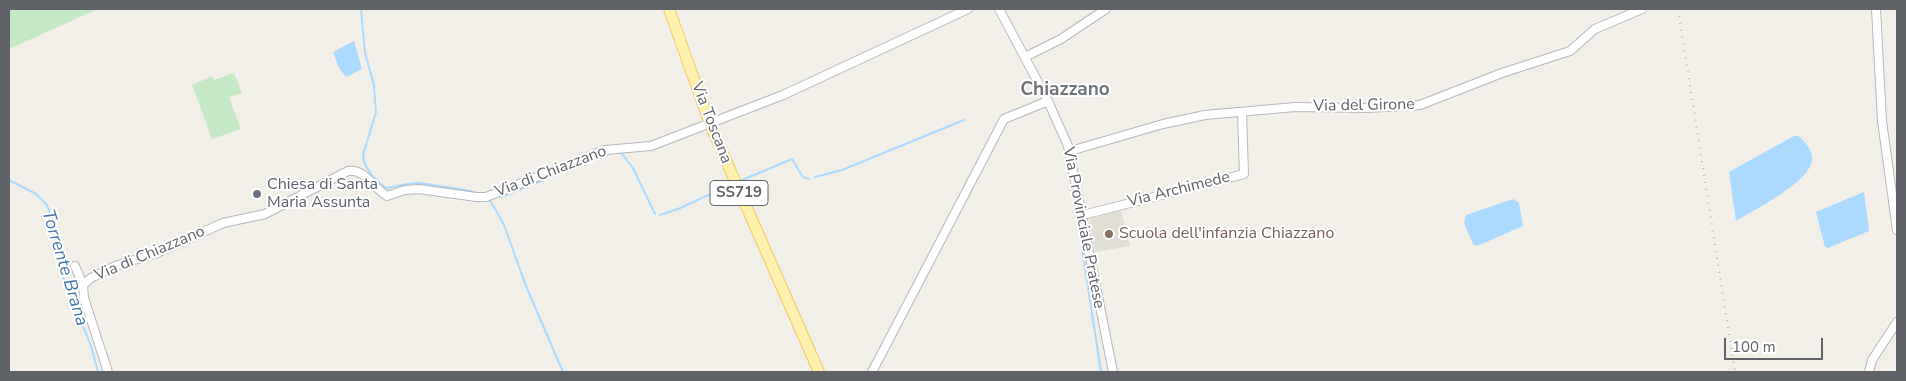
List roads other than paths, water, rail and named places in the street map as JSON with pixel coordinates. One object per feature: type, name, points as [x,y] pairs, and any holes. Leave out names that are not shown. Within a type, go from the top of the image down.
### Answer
[{"type":"main road","name":"Via Toscana","points":[[670,9],[710,124],[819,372]]},
{"type":"street","name":"Via di Chiazzano","points":[[83,285],[91,278],[115,266],[157,253],[223,223],[265,214],[348,171],[355,170],[363,174],[379,192],[386,196],[405,190],[419,189],[481,197],[491,195],[605,150],[651,146],[783,95],[968,9]]},
{"type":"street","name":"Via Provinciale Pratese","points":[[999,9],[1048,101],[1070,151],[1105,341],[1113,372]]},
{"type":"street","points":[[1025,57],[1061,39],[1106,9]]},
{"type":"street","name":"Via del Girone","points":[[1070,151],[1182,119],[1295,107],[1368,108],[1420,105],[1502,73],[1570,51],[1595,28],[1642,9]]},
{"type":"street","points":[[1876,9],[1882,121],[1897,230]]},
{"type":"street","points":[[872,372],[1004,119],[1048,101]]},
{"type":"street","name":"Via Archimede","points":[[1083,215],[1244,174],[1242,112]]},
{"type":"street","name":"Via di Chiazzano","points":[[75,266],[83,285],[84,298],[108,372]]},
{"type":"street","points":[[1869,372],[1872,360],[1897,322]]},
{"type":"water","points":[[354,41],[362,69],[346,77],[339,68],[333,52]]},
{"type":"water","points":[[1794,136],[1799,136],[1810,150],[1812,159],[1809,168],[1803,176],[1781,194],[1736,221],[1729,172]]},
{"type":"water","points":[[1864,192],[1869,231],[1828,248],[1825,247],[1816,212]]},
{"type":"water","points":[[1513,199],[1519,203],[1523,226],[1477,246],[1473,244],[1464,223],[1466,215]]},
{"type":"waterway","points":[[361,9],[365,53],[374,85],[376,112],[363,155],[365,165],[374,178],[386,188],[418,183],[477,193]]},
{"type":"waterway","points":[[815,177],[842,170],[964,120]]},
{"type":"waterway","points":[[620,151],[633,168],[655,214]]},
{"type":"waterway","points":[[501,197],[611,153]]},
{"type":"waterway","points":[[740,181],[792,159],[803,177],[809,179]]},
{"type":"waterway","name":"Torrente Brana","points":[[9,180],[36,194],[47,205],[51,216],[62,274],[91,346],[98,372]]},
{"type":"waterway","points":[[1072,183],[1101,372]]},
{"type":"waterway","points":[[660,215],[678,209],[728,186]]},
{"type":"waterway","points":[[490,200],[504,225],[526,286],[563,372]]},
{"type":"railway","points":[[1678,9],[1735,372]]},
{"type":"place","name":"Chiesa di Santa Maria Assunta","points":[[257,194]]},
{"type":"place","name":"Scuola dell'infanzia Chiazzano","points":[[1109,234]]},
{"type":"district","name":"Chiazzano","points":[[1065,90]]}]
